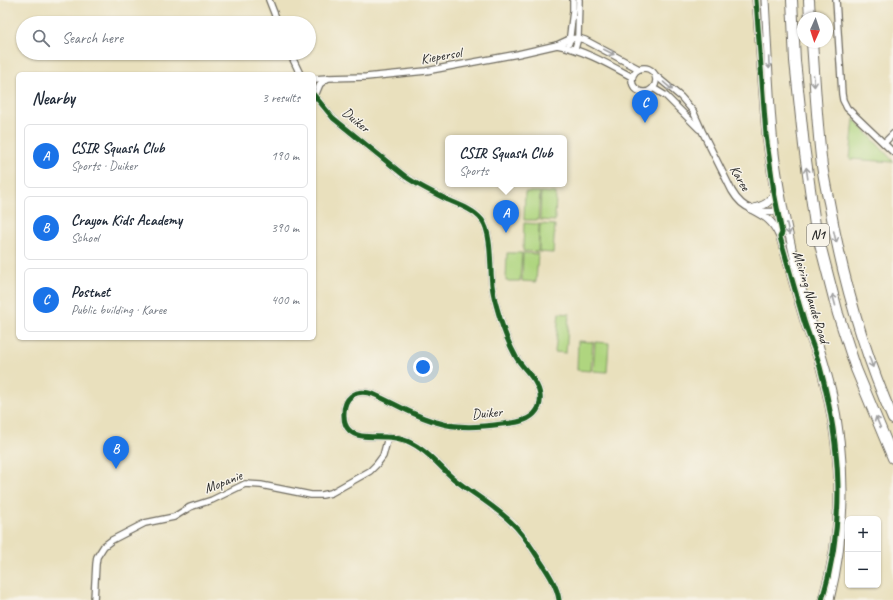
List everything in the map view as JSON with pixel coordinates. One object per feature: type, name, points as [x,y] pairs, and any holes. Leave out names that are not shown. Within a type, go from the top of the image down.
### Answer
[{"type":"highway","name":"N1","points":[[792,0],[795,61],[804,146],[815,225],[838,314],[854,362],[893,458]]},
{"type":"highway","points":[[809,0],[810,12]]},
{"type":"highway","name":"N1","points":[[812,48],[822,167],[834,229],[848,291],[856,317],[871,363],[893,419]]},
{"type":"street","points":[[269,0],[275,16]]},
{"type":"street","points":[[572,48],[570,39],[573,0]]},
{"type":"street","points":[[572,48],[578,38],[579,0]]},
{"type":"street","name":"Meiring Naude Road","points":[[756,0],[766,135],[774,192],[781,211],[800,283],[832,392],[842,450],[842,534],[830,600]]},
{"type":"street","name":"Meiring Naude Road","points":[[765,0],[774,145],[781,211],[782,233],[780,237],[793,286],[819,366],[829,408],[838,476],[836,532],[831,568],[822,600]]},
{"type":"street","points":[[836,0],[843,100],[851,112],[893,152]]},
{"type":"street","points":[[557,45],[570,39],[578,38],[585,40],[638,69]]},
{"type":"street","points":[[557,45],[572,48],[632,77]]},
{"type":"street","name":"Kiepersol","points":[[316,80],[366,77],[426,71],[518,54],[557,45]]},
{"type":"street","points":[[293,60],[299,72]]},
{"type":"street","points":[[638,69],[649,69],[653,71],[655,75],[656,82],[649,92],[638,91],[632,85],[632,77],[634,72],[638,69]]},
{"type":"street","name":"Karee","points":[[655,75],[681,97],[693,111],[736,197],[741,204],[751,209],[761,211],[781,211]]},
{"type":"street","points":[[316,92],[320,84],[328,78]]},
{"type":"street","name":"Karee","points":[[653,88],[666,96],[702,131]]},
{"type":"street","points":[[675,104],[681,97]]},
{"type":"street","name":"Duiker","points":[[316,98],[333,118],[406,177],[474,212],[483,222],[487,232],[492,286],[502,325],[516,357],[533,379],[540,394],[540,404],[533,415],[528,418],[512,423],[471,427],[455,426],[431,421],[369,392],[359,392],[351,396],[345,404],[344,424],[348,430],[358,435],[388,437],[404,440],[414,444],[463,486],[500,512],[512,522],[524,536],[550,576],[558,592],[559,600]]},
{"type":"street","points":[[884,143],[893,134]]},
{"type":"street","points":[[751,209],[763,206],[772,198],[774,192]]},
{"type":"street","points":[[751,209],[769,220],[774,225],[780,237]]},
{"type":"street","name":"Mopanie","points":[[94,600],[97,557],[104,546],[112,540],[147,522],[174,517],[190,507],[212,500],[245,484],[261,485],[311,495],[331,493],[370,471],[382,456],[388,437]]},
{"type":"green space","points":[[854,119],[893,161],[893,162],[850,159]]},
{"type":"green space","points":[[525,192],[540,192],[538,220],[524,220]]},
{"type":"green space","points":[[541,192],[556,193],[555,221],[540,220]]},
{"type":"green space","points":[[524,223],[539,224],[538,252],[523,251]]},
{"type":"green space","points":[[540,224],[555,225],[553,253],[539,252]]},
{"type":"green space","points":[[507,253],[522,253],[520,281],[506,281]]},
{"type":"green space","points":[[523,253],[538,254],[536,282],[522,281]]},
{"type":"green space","points":[[559,313],[569,314],[566,353],[555,352]]},
{"type":"green space","points":[[578,341],[593,342],[591,371],[577,370]]},
{"type":"green space","points":[[595,342],[609,343],[607,372],[593,371]]},
{"type":"cycle path","points":[[756,0],[766,135],[774,192],[782,233],[780,237],[804,321],[817,356],[833,426],[838,484],[837,512],[835,541],[830,571],[822,600]]},
{"type":"cycle path","points":[[316,97],[333,118],[406,177],[479,216],[488,233],[492,289],[502,326],[516,357],[536,384],[540,395],[540,403],[537,410],[527,419],[519,422],[469,427],[452,426],[428,419],[373,394],[361,392],[351,396],[346,404],[344,410],[346,425],[352,433],[357,435],[389,437],[414,444],[454,479],[498,511],[516,527],[528,542],[552,580],[559,600]]},
{"type":"place","name":"Postnet","points":[[645,123]]},
{"type":"place","name":"CSIR Squash Club","points":[[506,233]]},
{"type":"place","name":"Crayon Kids Academy","points":[[116,469]]}]
